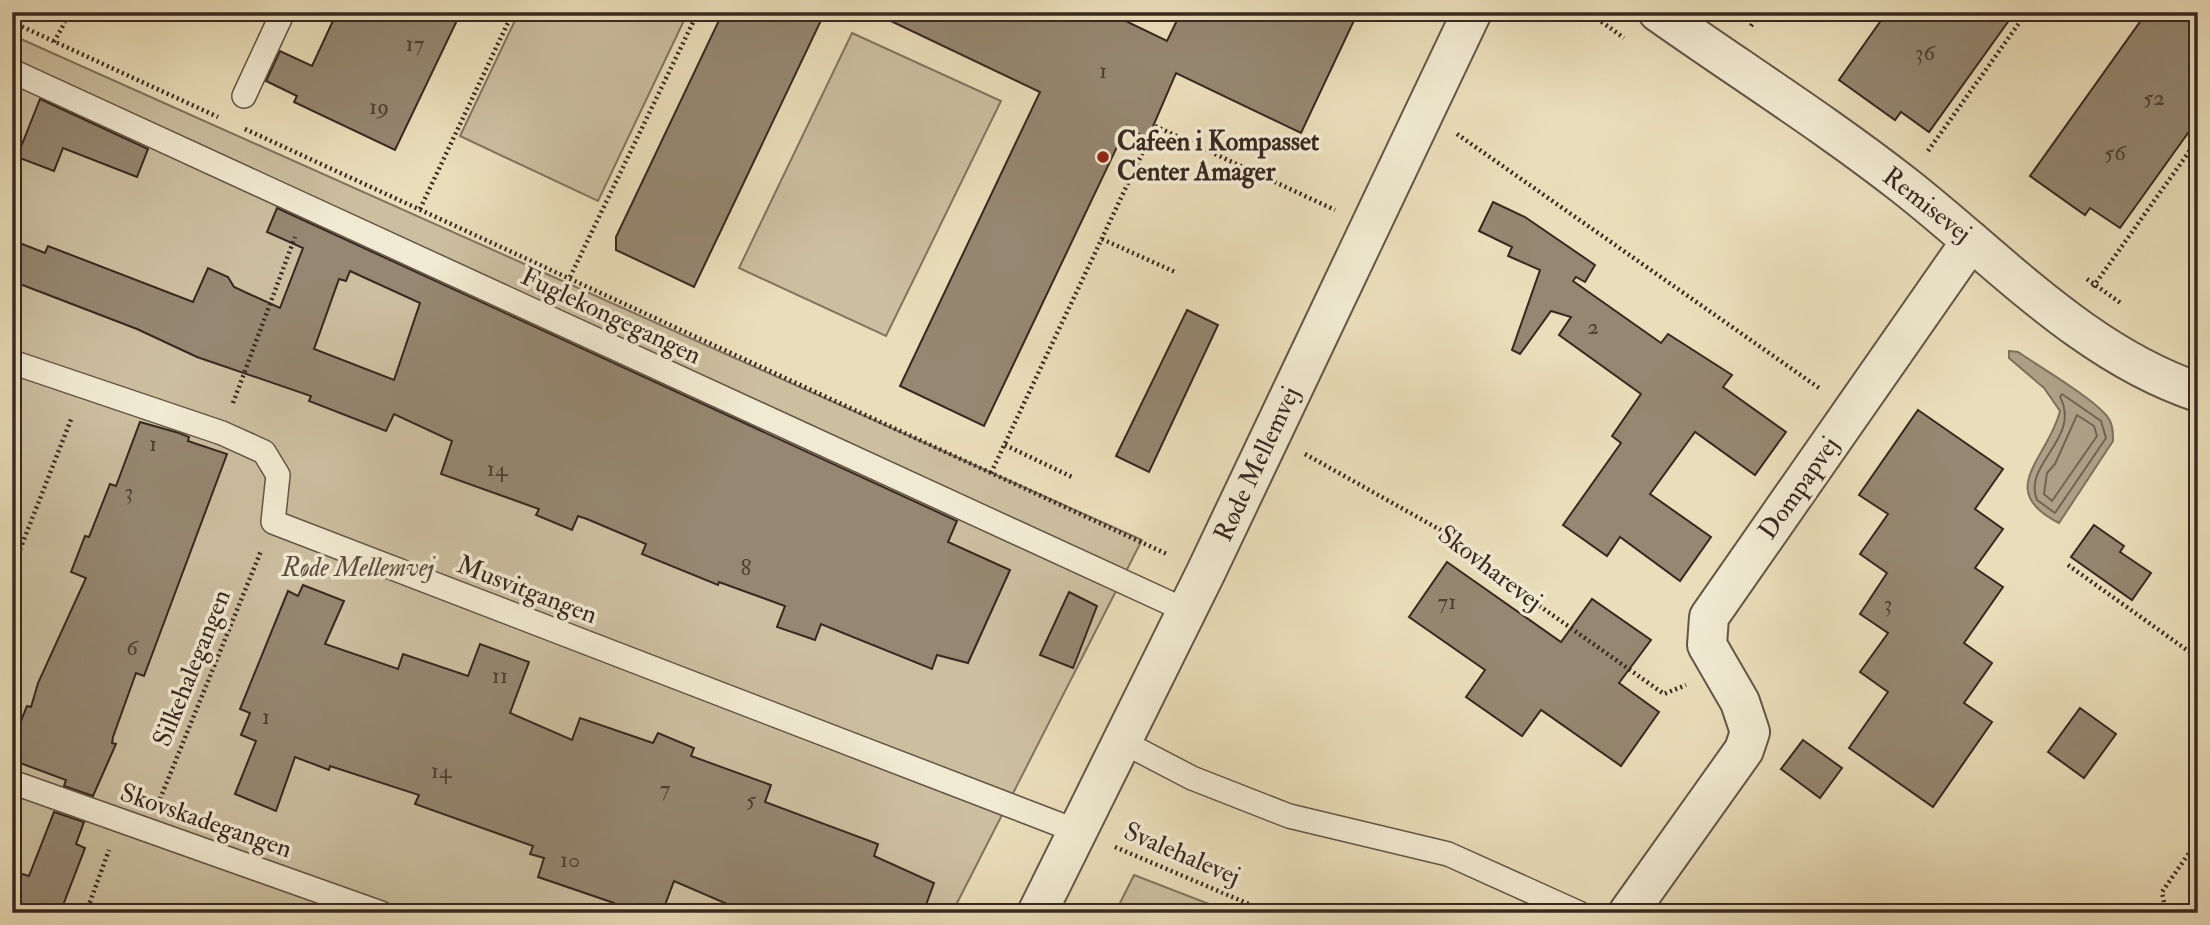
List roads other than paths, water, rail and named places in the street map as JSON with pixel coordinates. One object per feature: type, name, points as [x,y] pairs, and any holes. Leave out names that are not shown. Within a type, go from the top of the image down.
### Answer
[{"type":"street","name":"Røde Mellemvej","points":[[1037,913],[1206,572],[1472,12]]},
{"type":"street","name":"Remisevej","points":[[1658,12],[1904,185],[2068,322],[2159,379],[2198,392]]},
{"type":"street","name":"Dompapvej","points":[[1628,913],[1744,750],[1750,733],[1740,702],[1707,645],[1709,617],[1971,241]]},
{"type":"lane","points":[[244,96],[283,12]]},
{"type":"lane","name":"Fuglekongegangen","points":[[12,71],[1187,611]]},
{"type":"lane","name":"Musvitgangen","points":[[12,362],[222,433],[264,452],[278,475],[272,522],[1079,832]]},
{"type":"lane","points":[[1123,742],[1192,778],[1289,816],[1448,855],[1579,913]]},
{"type":"lane","name":"Skovskadegangen","points":[[12,782],[381,913]]},
{"type":"water","points":[[2009,351],[2018,352],[2080,393],[2103,411],[2111,424],[2113,441],[2059,523],[2040,511],[2030,498],[2028,486],[2031,473],[2060,411],[2044,388],[2009,358]]},
{"type":"place","name":"Cafeen i Kompasset Center Amager","points":[[1103,157]]}]
